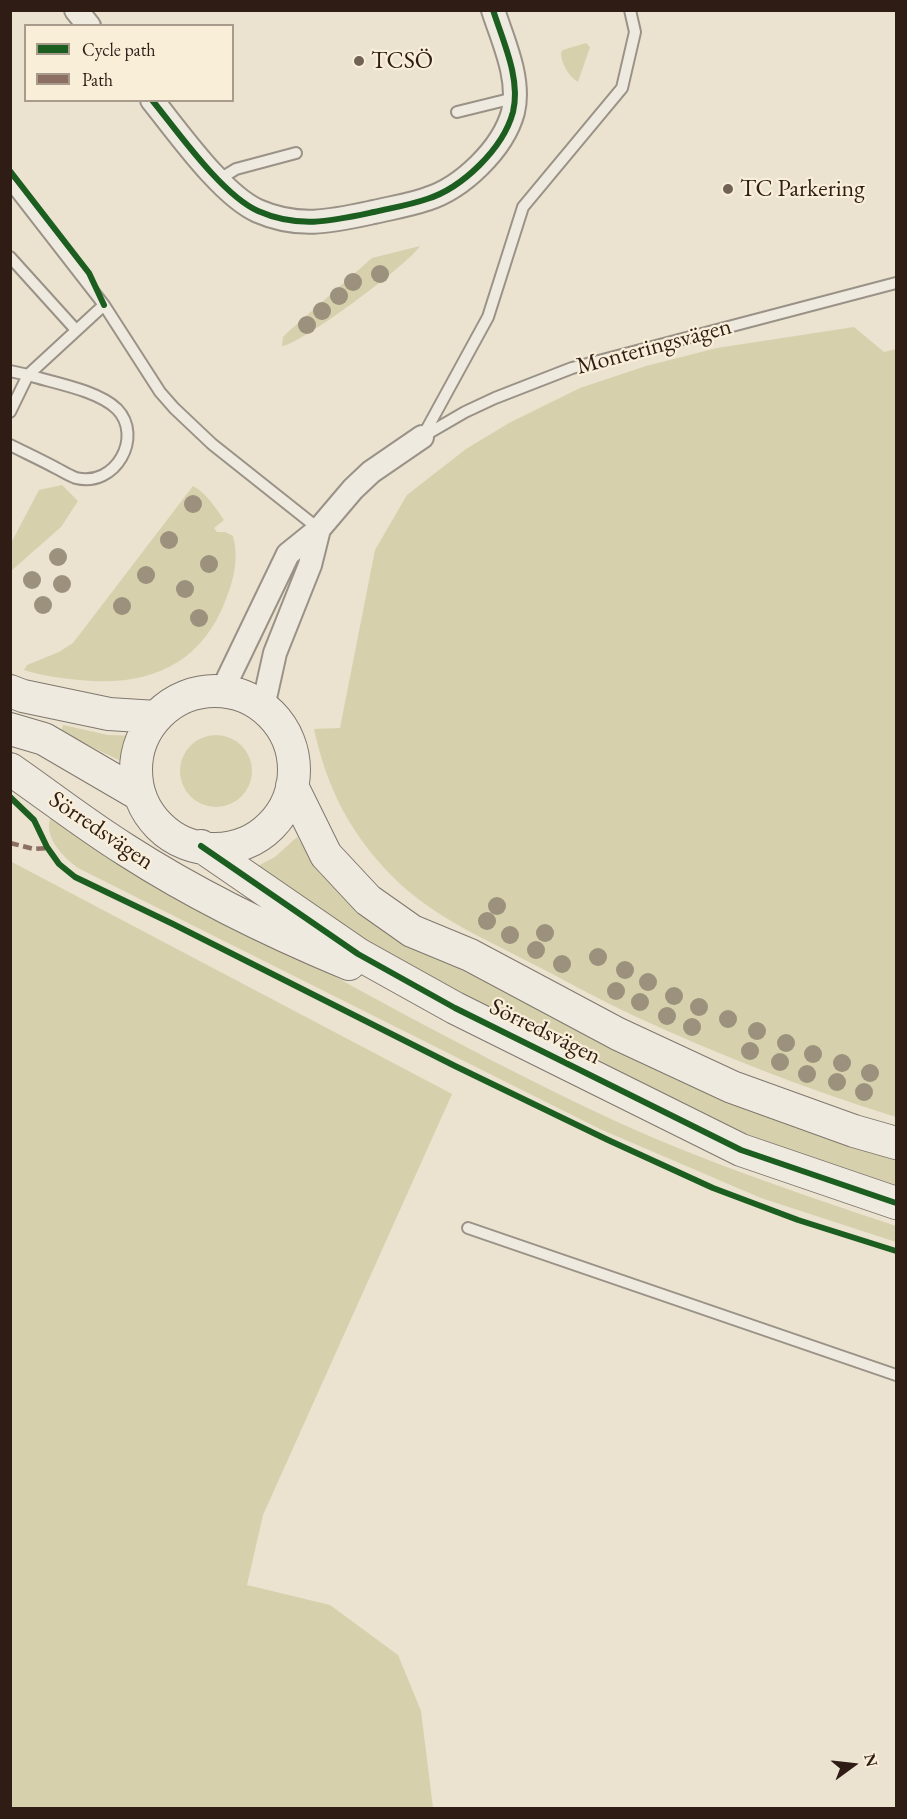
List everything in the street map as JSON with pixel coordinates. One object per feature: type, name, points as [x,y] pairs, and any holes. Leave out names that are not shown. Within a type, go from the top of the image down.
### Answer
[{"type":"street","points":[[76,10],[87,24]]},
{"type":"street","points":[[154,102],[218,180],[257,210],[287,220],[306,222],[339,220],[426,200],[461,182],[491,152],[504,132],[513,111],[512,70],[494,10]]},
{"type":"street","name":"Monteringsvägen","points":[[222,691],[288,554],[319,528],[359,483],[381,464],[422,437]]},
{"type":"street","name":"Monteringsvägen","points":[[263,707],[275,653],[310,565],[319,528]]},
{"type":"street","points":[[10,691],[23,696],[108,714],[156,717]]},
{"type":"street","name":"Sörredsvägen","points":[[210,691],[222,691],[248,698],[263,707],[280,726],[291,749],[294,773],[292,786],[278,817],[262,832],[234,846],[212,848],[201,846],[181,841],[164,830],[150,814],[140,795],[136,777],[137,758],[142,740],[156,717],[186,696],[210,691]]},
{"type":"street","name":"Sörredsvägen","points":[[10,729],[44,739],[140,795]]},
{"type":"street","name":"Sörredsvägen","points":[[10,769],[125,849],[186,886],[296,942],[455,1008]]},
{"type":"street","name":"Sörredsvägen","points":[[292,786],[326,855],[368,900],[412,931],[470,955],[618,1034],[732,1086],[854,1131],[897,1143]]},
{"type":"street","name":"Sörredsvägen","points":[[201,846],[358,954],[455,1008],[741,1150],[897,1203]]},
{"type":"lane","name":"Monteringsvägen","points":[[422,437],[488,317],[523,207],[622,88],[635,32],[630,10]]},
{"type":"lane","points":[[458,111],[514,98]]},
{"type":"lane","points":[[218,180],[236,169],[296,153]]},
{"type":"lane","points":[[10,184],[104,305],[148,374],[174,408],[212,444],[319,528]]},
{"type":"lane","points":[[10,257],[76,330]]},
{"type":"lane","name":"Monteringsvägen","points":[[422,437],[495,398],[572,368],[897,283]]},
{"type":"lane","points":[[10,412],[28,375],[104,305]]},
{"type":"lane","points":[[10,371],[100,397],[124,417],[128,430],[128,445],[115,467],[105,474],[90,479],[76,478],[10,445]]},
{"type":"lane","points":[[468,1228],[897,1375]]},
{"type":"shaded area","points":[[586,43],[590,47],[578,82],[566,69],[561,53],[563,50]]},
{"type":"shaded area","points":[[420,246],[396,269],[331,319],[293,342],[282,346],[283,337],[288,332],[372,258]]},
{"type":"shaded area","points":[[854,327],[884,352],[896,349],[896,1117],[795,1083],[662,1029],[605,1002],[441,915],[394,878],[353,828],[326,772],[314,729],[340,728],[375,550],[407,495],[466,449],[509,423],[580,388],[646,366],[717,348]]},
{"type":"shaded area","points":[[62,485],[78,501],[61,527],[11,571],[11,543],[39,490]]},
{"type":"shaded area","points":[[193,486],[207,497],[224,520],[214,528],[217,532],[225,532],[233,536],[236,552],[233,576],[226,599],[215,622],[202,641],[186,656],[169,667],[127,680],[79,680],[24,670],[27,665],[59,652],[73,643]]},
{"type":"shaded area","points":[[63,725],[108,735],[140,736],[133,764],[131,766],[61,732]]},
{"type":"shaded area","points":[[223,735],[242,745],[250,757],[252,771],[250,785],[242,797],[230,805],[209,807],[190,797],[182,785],[180,764],[190,745],[202,737]]},
{"type":"shaded area","points":[[51,817],[321,969],[527,1078],[669,1144],[782,1187],[896,1226],[896,1242],[761,1198],[600,1129],[80,869],[62,854],[52,839],[49,824]]},
{"type":"shaded area","points":[[297,837],[323,874],[381,925],[470,974],[639,1059],[896,1158],[896,1185],[763,1140],[693,1113],[452,995],[252,869],[275,857]]},
{"type":"shaded area","points":[[10,861],[452,1094],[263,1515],[247,1585],[330,1605],[398,1655],[421,1711],[433,1808],[11,1808]]},
{"type":"marked path","points":[[10,843],[34,849],[48,848]]},
{"type":"cycle path","points":[[154,102],[215,177],[244,203],[273,217],[316,222],[414,203],[440,194],[467,176],[491,153],[508,126],[513,112],[515,86],[510,60],[493,10]]},
{"type":"cycle path","points":[[10,171],[89,273],[104,305]]},
{"type":"cycle path","points":[[10,797],[34,820],[47,847],[59,864],[75,877],[455,1066],[713,1188],[798,1220],[896,1251]]},
{"type":"cycle path","points":[[201,846],[358,954],[455,1008],[741,1150],[896,1203]]},
{"type":"place","name":"TCSÖ","points":[[359,61]]},
{"type":"place","name":"TC Parkering","points":[[728,189]]}]
